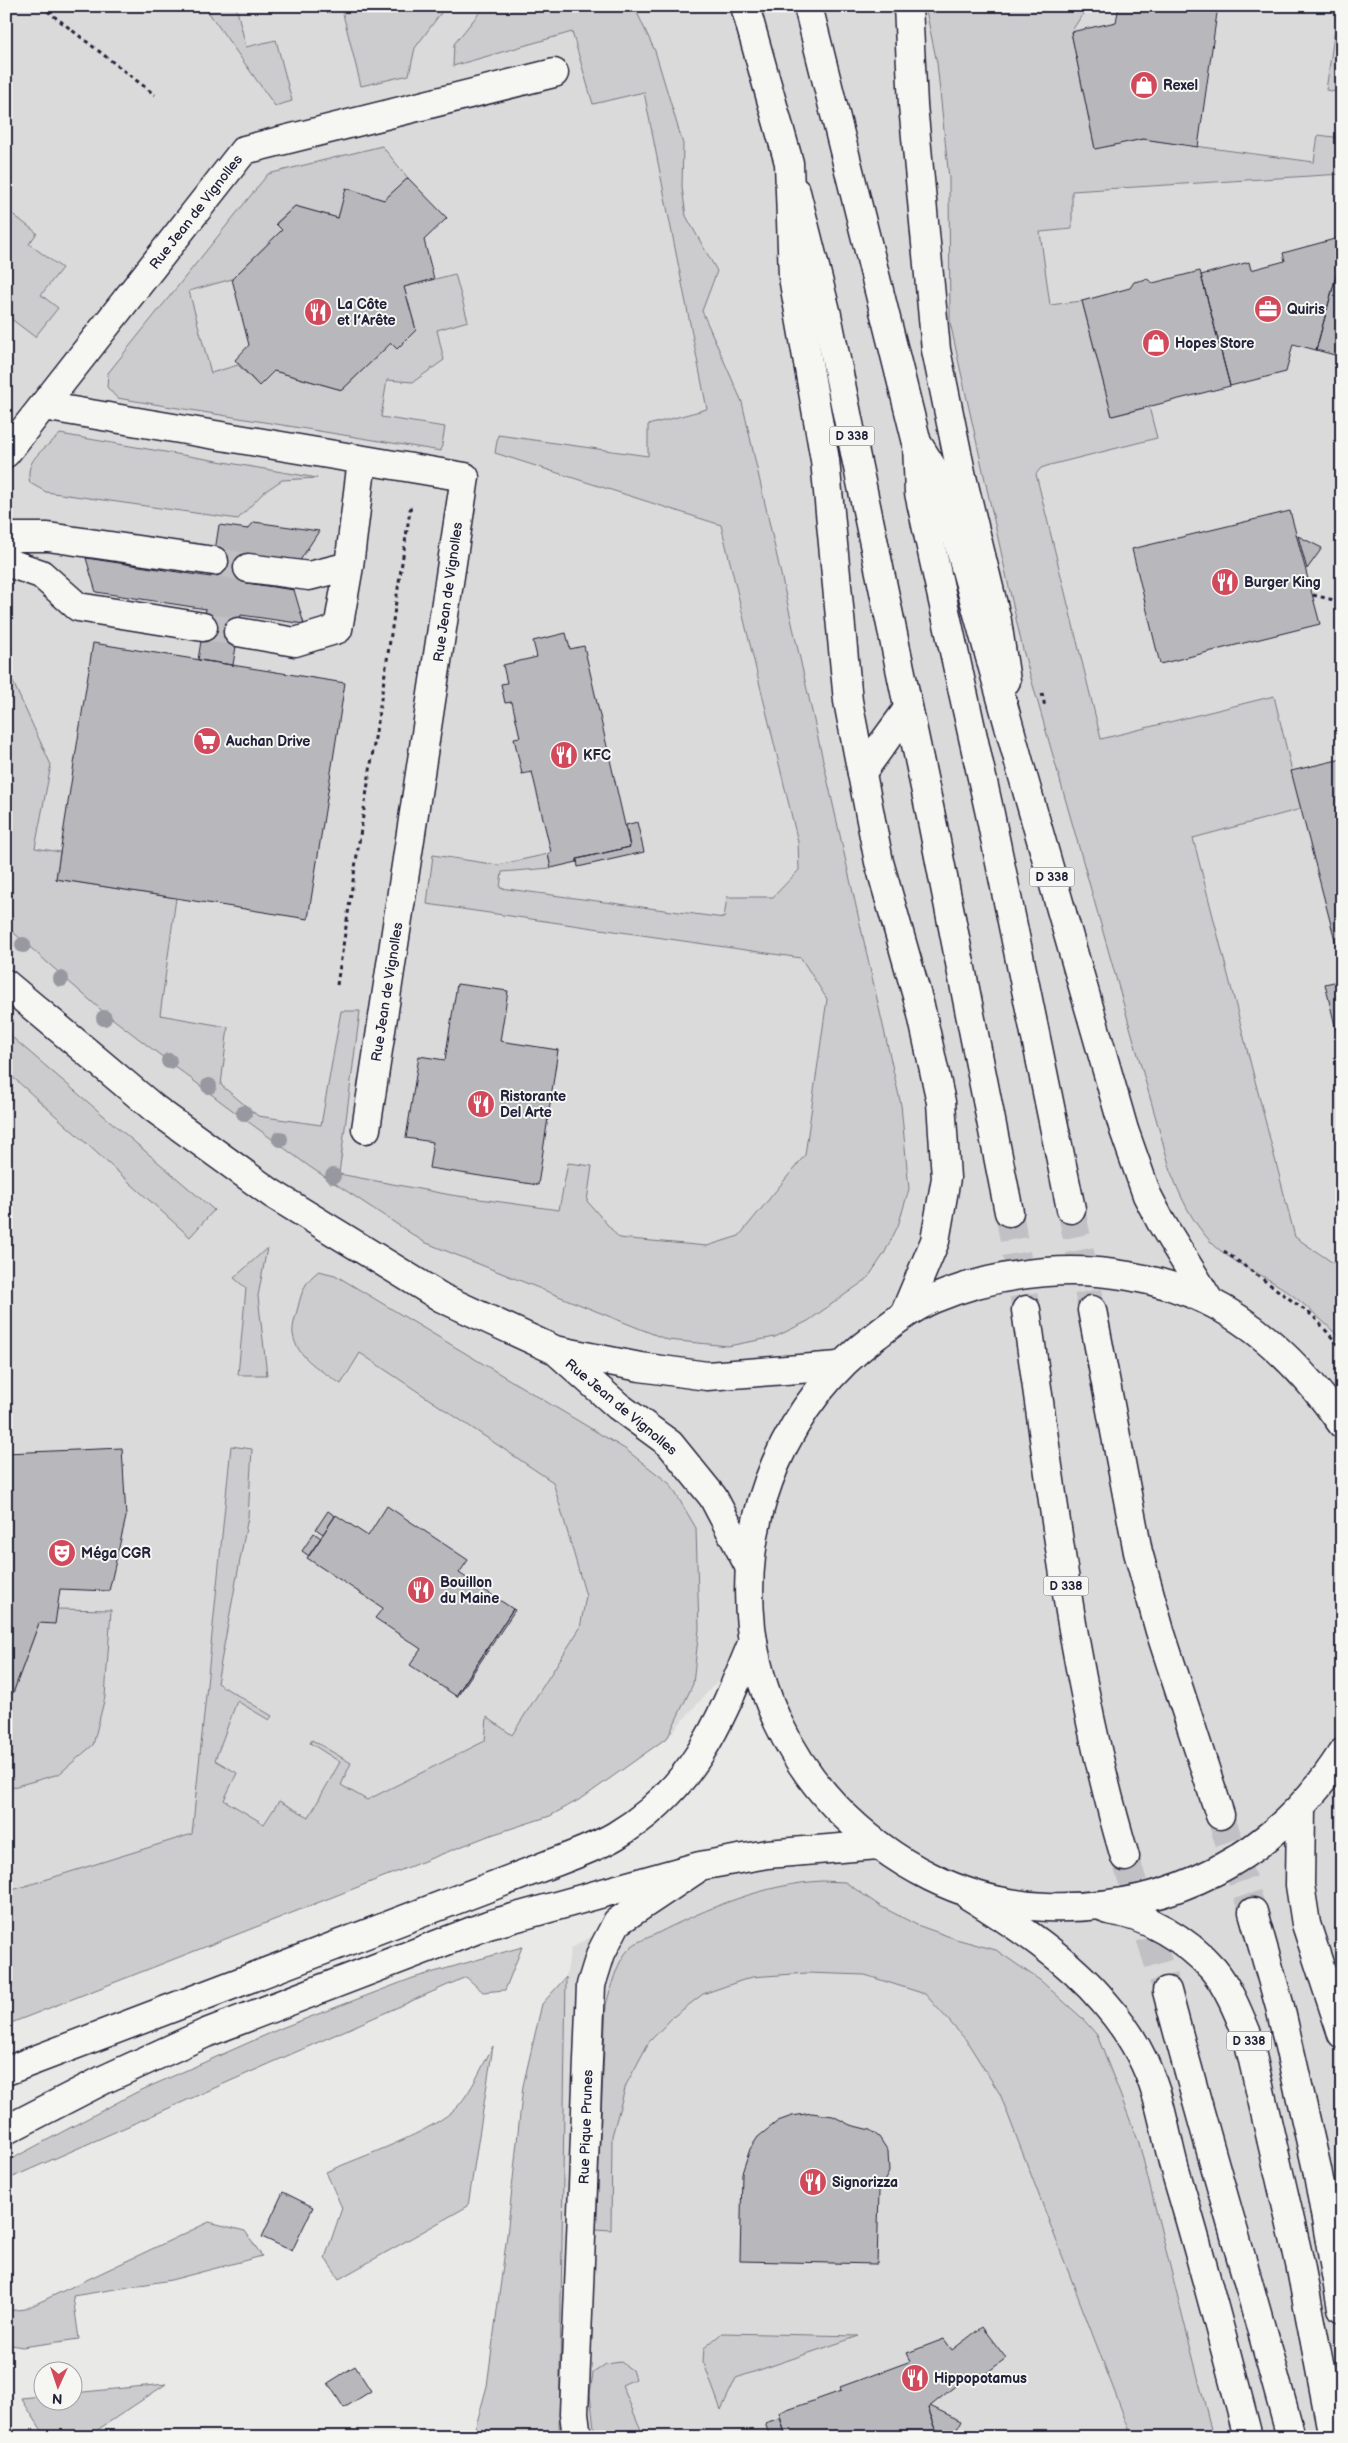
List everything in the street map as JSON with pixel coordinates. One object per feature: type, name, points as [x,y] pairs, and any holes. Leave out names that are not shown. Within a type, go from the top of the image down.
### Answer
[{"type":"main road","name":"D 338","points":[[746,6],[789,164],[826,315],[932,821],[1009,1212]]},
{"type":"main road","name":"D 338","points":[[808,6],[917,443],[919,493],[990,814],[1071,1209]]},
{"type":"main road","points":[[908,6],[913,105],[936,350],[962,477],[997,621],[1020,766]]},
{"type":"main road","name":"Rue Jean de Vignolles","points":[[6,453],[244,150],[554,73]]},
{"type":"main road","name":"D 338","points":[[789,164],[793,277],[825,460],[848,701],[879,862],[921,1010],[941,1102],[946,1178],[935,1241],[904,1315]]},
{"type":"main road","name":"Rue Jean de Vignolles","points":[[43,406],[465,477],[366,1129]]},
{"type":"main road","name":"D 338","points":[[917,443],[942,483],[1020,766],[1127,1139],[1147,1194],[1161,1222],[1210,1302]]},
{"type":"main road","points":[[238,632],[295,642],[338,629],[349,566],[362,460]]},
{"type":"main road","points":[[6,537],[48,537],[214,561]]},
{"type":"main road","points":[[6,562],[41,574],[78,607],[203,627]]},
{"type":"main road","points":[[248,568],[309,576],[349,566]]},
{"type":"main road","points":[[862,772],[908,709]]},
{"type":"main road","name":"Rue Jean de Vignolles","points":[[6,984],[155,1109],[271,1193],[442,1298],[555,1350],[640,1367],[707,1376],[839,1366]]},
{"type":"main road","points":[[1342,1424],[1295,1365],[1267,1340],[1210,1302],[1173,1286],[1133,1277],[1098,1272],[1064,1271],[994,1279],[931,1300],[904,1315],[863,1345],[839,1366],[808,1405],[778,1455],[766,1486],[757,1518],[749,1566],[753,1641],[762,1681],[777,1719],[796,1755],[819,1789],[847,1818],[878,1845],[907,1865],[962,1891],[988,1900],[1014,1904],[1084,1908],[1126,1903],[1167,1892],[1206,1877],[1243,1856],[1271,1835],[1301,1808],[1342,1753]]},
{"type":"main road","name":"D 338","points":[[1026,1310],[1066,1590],[1106,1792],[1125,1857]]},
{"type":"main road","points":[[1092,1310],[1138,1552],[1160,1631],[1220,1815]]},
{"type":"main road","name":"Rue Jean de Vignolles","points":[[555,1350],[618,1406],[670,1444],[713,1497],[749,1566]]},
{"type":"main road","points":[[6,2071],[537,1869],[614,1837],[648,1813],[679,1784],[724,1713],[753,1641]]},
{"type":"main road","points":[[1301,1808],[1300,1885],[1306,1924],[1342,2034]]},
{"type":"main road","points":[[6,2130],[105,2079],[206,2033],[488,1925],[700,1866],[767,1854],[878,1845]]},
{"type":"main road","name":"Rue Pique Prunes","points":[[577,2437],[574,2414],[591,1985],[601,1953],[617,1922],[700,1866]]},
{"type":"main road","points":[[962,1891],[1035,1939],[1071,1970],[1104,2001],[1144,2061],[1156,2094],[1172,2159],[1208,2278],[1248,2437]]},
{"type":"main road","name":"D 338","points":[[1084,1908],[1120,1911],[1142,1918],[1168,1933],[1199,1956],[1214,1970],[1233,2001],[1247,2034],[1300,2264],[1332,2437]]},
{"type":"main road","name":"D 338","points":[[1253,1912],[1280,2007],[1318,2169],[1342,2308]]},
{"type":"main road","points":[[1167,1991],[1205,2134],[1246,2272],[1291,2437]]},
{"type":"path","points":[[41,6],[155,95]]},
{"type":"path","points":[[336,985],[417,469]]},
{"type":"path","points":[[1313,594],[1342,602]]},
{"type":"path","points":[[1040,685],[1046,714]]},
{"type":"path","points":[[1219,1246],[1313,1316],[1342,1349]]},
{"type":"shaded area","points":[[6,6],[1342,6],[1342,2437],[559,2437],[566,1977],[571,1948],[617,1922],[700,1866],[877,1845],[819,1789],[753,1641],[668,1737],[550,1816],[488,1836],[6,2025]]},
{"type":"shaded area","points":[[204,6],[236,6],[246,47],[276,40],[292,101],[275,106]]},
{"type":"shaded area","points":[[341,6],[446,6],[415,48],[409,75],[361,86]]},
{"type":"shaded area","points":[[485,6],[634,6],[655,51],[683,144],[682,187],[686,216],[717,271],[702,311],[742,402],[901,1105],[909,1189],[898,1226],[884,1254],[867,1279],[808,1321],[775,1337],[728,1346],[668,1340],[424,1242],[310,1167],[224,1104],[100,1009],[6,926],[6,667],[51,765],[35,848],[60,852],[56,879],[176,898],[160,1015],[228,1027],[221,1085],[258,1116],[321,1125],[341,1011],[360,1011],[339,1174],[451,1195],[559,1210],[568,1163],[592,1166],[587,1201],[619,1238],[707,1246],[739,1236],[805,1155],[827,999],[801,958],[427,904],[433,855],[498,865],[548,854],[551,868],[502,872],[500,888],[724,918],[727,897],[773,897],[799,870],[798,842],[721,525],[495,453],[498,435],[648,456],[648,425],[707,409],[644,92],[593,104],[572,32],[453,66],[454,44]]},
{"type":"shaded area","points":[[925,6],[1088,6],[1071,32],[1095,148],[1143,139],[1314,162],[1318,135],[1342,138],[1342,174],[1072,191],[1072,229],[1040,232],[1050,305],[1082,301],[1112,416],[1149,407],[1157,438],[1050,465],[1041,468],[1036,474],[1101,739],[1274,696],[1301,809],[1193,838],[1295,1237],[1342,1269],[1342,1340],[1292,1295],[1226,1255],[1210,1241],[1188,1210],[1172,1175],[1023,650],[950,322],[949,179],[937,63]]},
{"type":"shaded area","points":[[1335,29],[1342,31],[1342,93],[1326,90]]},
{"type":"shaded area","points":[[382,146],[408,178],[384,200],[347,189],[338,218],[295,206],[276,223],[282,230],[232,279],[189,291],[211,373],[238,365],[259,386],[274,371],[342,390],[391,343],[416,330],[404,287],[455,274],[468,321],[437,330],[444,360],[413,382],[387,380],[381,417],[445,427],[441,451],[117,398],[107,387],[108,373],[268,174]]},
{"type":"shaded area","points":[[6,209],[37,233],[29,244],[62,268],[41,295],[58,308],[35,337],[6,315]]},
{"type":"shaded area","points":[[60,434],[317,478],[282,480],[264,492],[238,519],[46,492],[30,483],[30,467],[42,450]]},
{"type":"shaded area","points":[[6,1032],[214,1210],[190,1237],[6,1071]]},
{"type":"shaded area","points":[[267,1248],[258,1296],[267,1375],[238,1375],[246,1288],[234,1278]]},
{"type":"shaded area","points":[[319,1271],[335,1275],[625,1449],[670,1484],[696,1528],[699,1629],[693,1684],[668,1737],[584,1797],[550,1816],[488,1836],[6,2025],[6,1892],[192,1834],[231,1446],[252,1449],[248,1517],[217,1683],[272,1716],[269,1720],[237,1701],[215,1760],[237,1773],[224,1800],[264,1824],[279,1801],[309,1817],[340,1762],[310,1743],[312,1740],[351,1763],[341,1785],[367,1800],[485,1741],[487,1717],[512,1735],[580,1628],[586,1596],[553,1482],[360,1353],[341,1384],[312,1364],[295,1343],[293,1328],[303,1291],[310,1279]]},
{"type":"shaded area","points":[[57,1609],[111,1610],[105,1697],[93,1745],[59,1774],[6,1789],[6,1695],[13,1693],[39,1623]]},
{"type":"shaded area","points":[[822,1881],[845,1882],[880,1906],[917,1925],[956,1939],[996,1950],[1041,1981],[1082,2018],[1097,2035],[1139,2143],[1213,2437],[1132,2437],[1000,2094],[966,2040],[925,1994],[865,1975],[807,1973],[752,1977],[703,1994],[673,2017],[649,2042],[626,2085],[612,2136],[611,2230],[596,2229],[606,2005],[614,1976],[624,1955],[638,1942],[695,1915],[737,1899],[779,1887]]},
{"type":"shaded area","points":[[522,1947],[505,1990],[483,1992],[466,1977],[6,2180],[6,2162],[135,2093],[284,2027],[413,1978]]},
{"type":"shaded area","points":[[566,1977],[559,2437],[469,2437],[474,2433],[487,2386],[507,2235],[523,2086],[542,2004]]},
{"type":"shaded area","points":[[493,2046],[468,2206],[339,2279],[325,2258],[342,2208],[326,2172],[415,2134],[447,2116],[458,2106],[468,2092]]},
{"type":"shaded area","points":[[209,2222],[245,2231],[262,2256],[171,2280],[73,2296],[79,2339],[22,2347],[6,2344],[6,2311],[25,2309]]},
{"type":"shaded area","points":[[722,2333],[859,2336],[736,2378],[721,2410],[703,2361],[704,2348]]},
{"type":"shaded area","points":[[621,2362],[632,2370],[635,2379],[622,2385],[644,2437],[595,2437],[590,2394],[593,2373],[606,2364]]},
{"type":"shaded area","points":[[166,2384],[87,2437],[46,2437],[21,2398],[32,2397],[32,2410],[82,2410],[82,2392]]},
{"type":"building","name":"Rexel","points":[[1119,6],[1218,6],[1198,147],[1143,139],[1095,149],[1071,32],[1116,22]]},
{"type":"building","points":[[408,178],[447,218],[424,240],[434,279],[404,287],[416,330],[397,349],[391,343],[342,390],[274,371],[259,386],[235,360],[249,345],[232,279],[282,230],[276,224],[295,206],[338,218],[346,188],[384,200]]},
{"type":"building","name":"Quiris","points":[[1342,237],[1342,254],[1316,350],[1293,344],[1286,372],[1230,386],[1201,275],[1249,262],[1251,270],[1285,261],[1283,253]]},
{"type":"building","points":[[1342,254],[1342,357],[1316,350]]},
{"type":"building","name":"Hopes Store","points":[[1200,271],[1230,386],[1112,416],[1082,301],[1130,288],[1134,282],[1147,279],[1153,283]]},
{"type":"building","name":"Burger King","points":[[1290,511],[1320,624],[1160,664],[1132,549]]},
{"type":"building","points":[[254,522],[319,531],[299,562],[248,568],[246,583],[294,590],[304,624],[241,615],[233,665],[198,660],[206,609],[96,592],[86,558],[211,577],[219,525],[248,529]]},
{"type":"building","points":[[1298,536],[1322,548],[1307,569]]},
{"type":"building","name":"KFC","points":[[566,633],[570,649],[584,646],[630,847],[577,859],[577,862],[551,868],[548,854],[551,852],[532,772],[522,774],[514,738],[520,737],[512,702],[505,703],[501,684],[507,683],[503,665],[537,657],[533,641]]},
{"type":"building","name":"Auchan Drive","points":[[93,643],[345,683],[308,919],[56,879]]},
{"type":"building","points":[[1342,759],[1342,967],[1291,771]]},
{"type":"building","points":[[637,822],[644,852],[578,867],[577,859],[630,847],[626,825]]},
{"type":"building","points":[[1342,980],[1342,1037],[1338,1038],[1325,984]]},
{"type":"building","name":"Ristorante Del Arte","points":[[457,984],[508,991],[500,1041],[558,1050],[538,1185],[429,1168],[433,1142],[406,1138],[419,1056],[445,1060]]},
{"type":"building","name":"Méga CGR","points":[[122,1448],[126,1517],[109,1591],[60,1589],[55,1624],[39,1623],[13,1693],[6,1695],[6,1453]]},
{"type":"building","name":"Bouillon du Maine","points":[[387,1506],[468,1560],[459,1573],[513,1609],[456,1696],[410,1665],[421,1649],[375,1618],[383,1608],[307,1558],[336,1515],[368,1536]]},
{"type":"building","points":[[328,1511],[335,1516],[323,1534],[316,1529]]},
{"type":"building","points":[[314,1533],[321,1538],[309,1556],[302,1551]]},
{"type":"building","points":[[513,1609],[515,1610],[457,1697],[456,1696]]},
{"type":"building","name":"Signorizza","points":[[812,2113],[833,2116],[850,2125],[870,2130],[879,2137],[888,2151],[889,2172],[879,2191],[877,2264],[740,2261],[742,2173],[750,2149],[758,2137],[778,2121],[792,2116]]},
{"type":"building","points":[[283,2192],[313,2207],[292,2251],[262,2237]]},
{"type":"building","name":"Hippopotamus","points":[[982,2327],[1006,2358],[975,2382],[970,2374],[928,2408],[939,2437],[786,2437],[779,2413],[841,2391],[840,2387],[911,2361],[907,2353],[944,2339],[952,2350]]},
{"type":"building","points":[[355,2366],[371,2391],[344,2408],[328,2383]]},
{"type":"building","points":[[930,2406],[961,2421],[953,2437],[939,2437],[928,2408]]},
{"type":"building","points":[[780,2418],[786,2437],[770,2437],[765,2423]]},
{"type":"tunnel","points":[[214,561],[248,568]]},
{"type":"tunnel","points":[[203,627],[238,632]]},
{"type":"tunnel","points":[[1071,1209],[1092,1310]]},
{"type":"tunnel","points":[[1009,1212],[1026,1310]]},
{"type":"tunnel","points":[[1220,1815],[1253,1912]]},
{"type":"tunnel","points":[[1125,1857],[1167,1991]]},
{"type":"place","name":"Rexel","points":[[1144,85]]},
{"type":"place","name":"Quiris","points":[[1268,309]]},
{"type":"place","name":"La Côte et l’Arête","points":[[318,312]]},
{"type":"place","name":"Hopes Store","points":[[1156,343]]},
{"type":"place","name":"Burger King","points":[[1225,582]]},
{"type":"place","name":"Auchan Drive","points":[[207,741]]},
{"type":"place","name":"KFC","points":[[564,755]]},
{"type":"place","name":"Ristorante Del Arte","points":[[481,1104]]},
{"type":"place","name":"Méga CGR","points":[[62,1553]]},
{"type":"place","name":"Bouillon du Maine","points":[[421,1590]]},
{"type":"place","name":"Signorizza","points":[[813,2182]]},
{"type":"place","name":"Hippopotamus","points":[[915,2378]]}]
